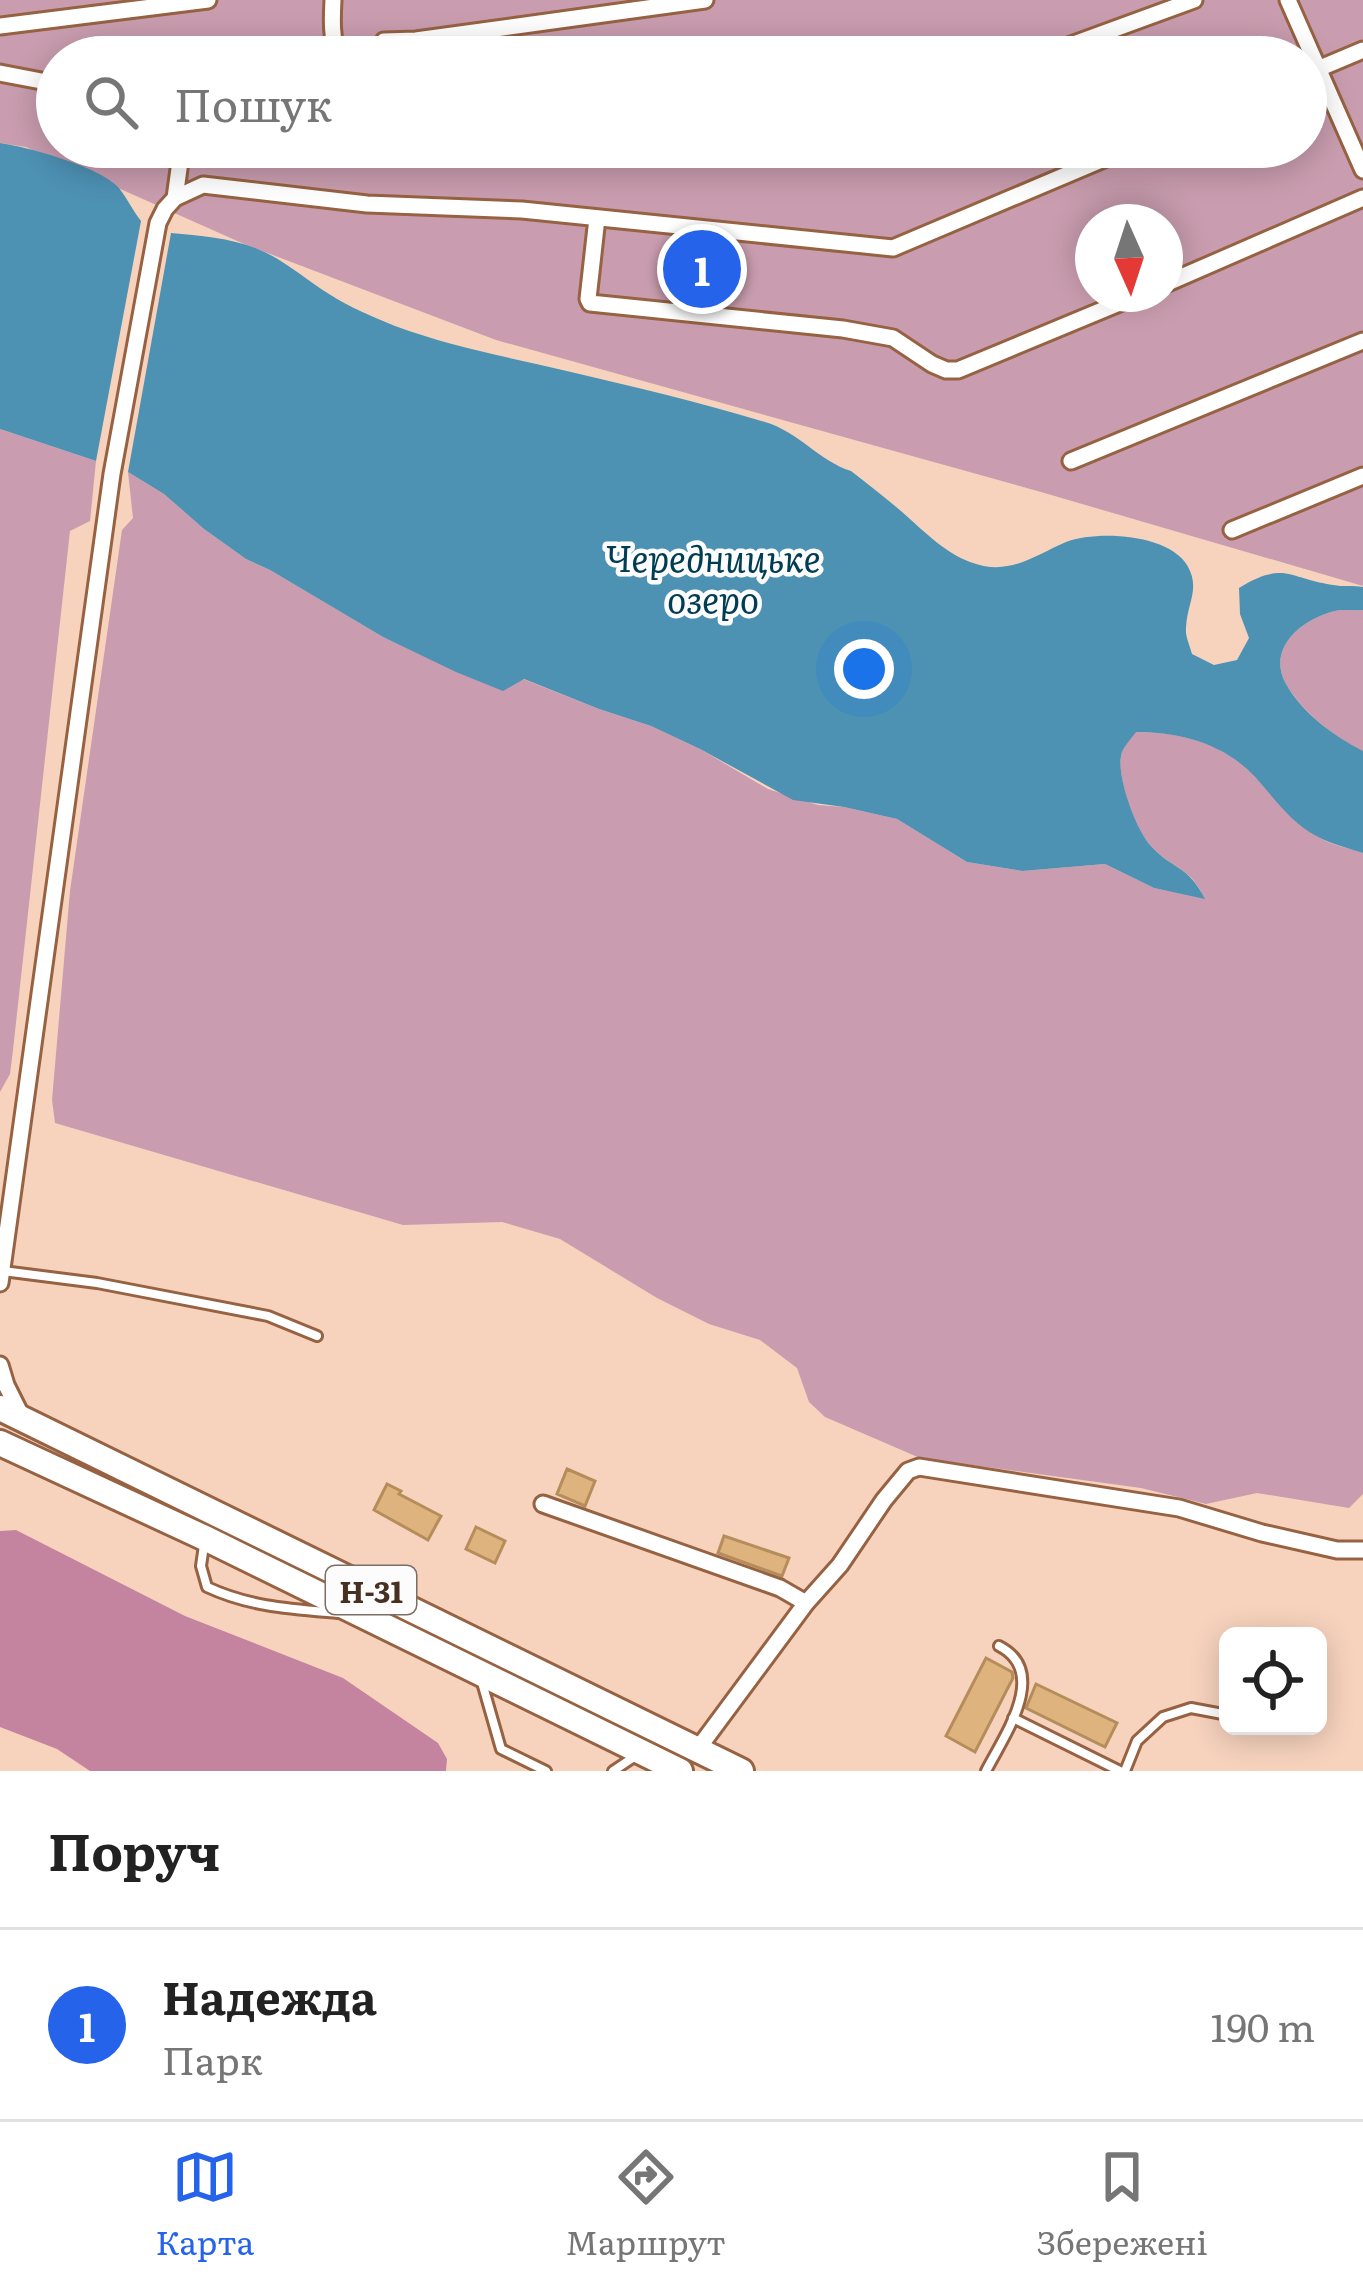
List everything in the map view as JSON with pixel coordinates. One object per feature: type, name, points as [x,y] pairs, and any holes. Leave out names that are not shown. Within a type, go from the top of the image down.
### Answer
[{"type":"main road","name":"Н-31","points":[[12,1414],[741,1771]]},
{"type":"main road","name":"Н-31","points":[[0,1443],[206,1538],[680,1771]]},
{"type":"street","points":[[0,26],[208,0]]},
{"type":"street","points":[[333,0],[334,36]]},
{"type":"street","points":[[445,36],[705,0]]},
{"type":"street","points":[[1095,36],[1194,0]]},
{"type":"street","points":[[1288,0],[1300,36]]},
{"type":"street","points":[[1327,66],[1363,50]]},
{"type":"street","points":[[0,73],[36,80]]},
{"type":"street","points":[[1327,101],[1363,170]]},
{"type":"street","points":[[0,1283],[112,474],[158,223],[175,198],[179,168]]},
{"type":"street","points":[[175,198],[203,185],[368,204],[522,210],[892,248],[1082,168]]},
{"type":"street","points":[[1183,276],[1363,198]]},
{"type":"street","points":[[597,218],[590,303],[893,338],[946,370],[958,370],[1098,312]]},
{"type":"street","points":[[1070,461],[1363,341]]},
{"type":"street","points":[[1232,530],[1363,476]]},
{"type":"street","points":[[0,1365],[12,1414]]},
{"type":"street","points":[[698,1750],[884,1500],[908,1471],[919,1467],[1179,1508],[1262,1533],[1337,1550],[1363,1550]]},
{"type":"street","points":[[543,1504],[780,1588],[806,1603]]},
{"type":"lane","points":[[2,1271],[97,1283],[268,1316],[316,1336]]},
{"type":"lane","points":[[206,1538],[201,1566],[207,1587],[235,1600],[361,1615]]},
{"type":"lane","points":[[986,1771],[1024,1684],[1013,1653],[1000,1646]]},
{"type":"lane","points":[[479,1672],[501,1748],[546,1771]]},
{"type":"lane","points":[[1013,1718],[1123,1771],[1137,1741],[1163,1718],[1190,1708],[1219,1713]]},
{"type":"lane","points":[[613,1771],[642,1752]]},
{"type":"shaded area","points":[[0,0],[1363,0],[1363,586],[496,340],[244,244],[73,168],[1327,168],[1327,36],[36,36],[36,151],[0,143]]},
{"type":"shaded area","points":[[0,429],[96,461],[90,521],[70,531],[13,1050],[10,1074],[0,1092]]},
{"type":"shaded area","points":[[128,472],[164,494],[246,559],[432,660],[523,679],[651,726],[768,789],[818,805],[897,819],[967,862],[1022,871],[1105,864],[1154,888],[1204,898],[1187,874],[1151,846],[1133,816],[1120,766],[1123,750],[1135,732],[1185,737],[1216,748],[1244,766],[1309,832],[1363,853],[1363,1494],[1349,1508],[1257,1493],[1206,1504],[1141,1488],[920,1458],[825,1417],[809,1402],[797,1368],[760,1340],[709,1324],[657,1298],[560,1239],[502,1222],[403,1225],[55,1123],[52,1100],[70,891],[122,530],[133,518]]},
{"type":"shaded area","points":[[1363,610],[1363,751],[1330,731],[1301,705],[1286,684],[1281,659],[1291,637],[1311,621],[1335,611]]},
{"type":"shaded area","points":[[16,1530],[185,1616],[343,1678],[438,1743],[447,1759],[446,1771],[90,1771],[57,1749],[0,1727],[0,1531]]},
{"type":"water","points":[[0,143],[36,151],[36,168],[86,168],[110,180],[141,221],[96,461],[0,429]]},
{"type":"water","name":"Чередницьке озеро","points":[[171,233],[228,240],[260,250],[345,303],[417,333],[777,427],[851,471],[940,544],[970,562],[1009,566],[1066,542],[1096,536],[1131,537],[1165,547],[1178,555],[1191,574],[1186,631],[1192,654],[1214,665],[1237,660],[1249,638],[1240,614],[1239,588],[1254,580],[1277,573],[1363,587],[1363,610],[1323,615],[1291,637],[1284,647],[1281,671],[1310,714],[1363,751],[1363,853],[1309,832],[1230,756],[1186,738],[1136,732],[1121,756],[1134,816],[1151,846],[1186,874],[1205,899],[1154,888],[1105,864],[1022,871],[967,862],[897,819],[793,800],[651,726],[524,679],[503,691],[383,637],[246,559],[164,494],[128,472]]},
{"type":"building","points":[[567,1469],[595,1481],[585,1506],[557,1494]]},
{"type":"building","points":[[387,1484],[441,1516],[428,1540],[374,1510]]},
{"type":"building","points":[[476,1527],[505,1541],[495,1563],[466,1549]]},
{"type":"building","points":[[724,1536],[789,1558],[782,1576],[718,1553]]},
{"type":"building","points":[[986,1658],[1012,1672],[1013,1678],[975,1752],[946,1736]]},
{"type":"building","points":[[1036,1684],[1117,1723],[1105,1747],[1026,1708]]},
{"type":"place","name":"Надежда","points":[[702,269]]}]
